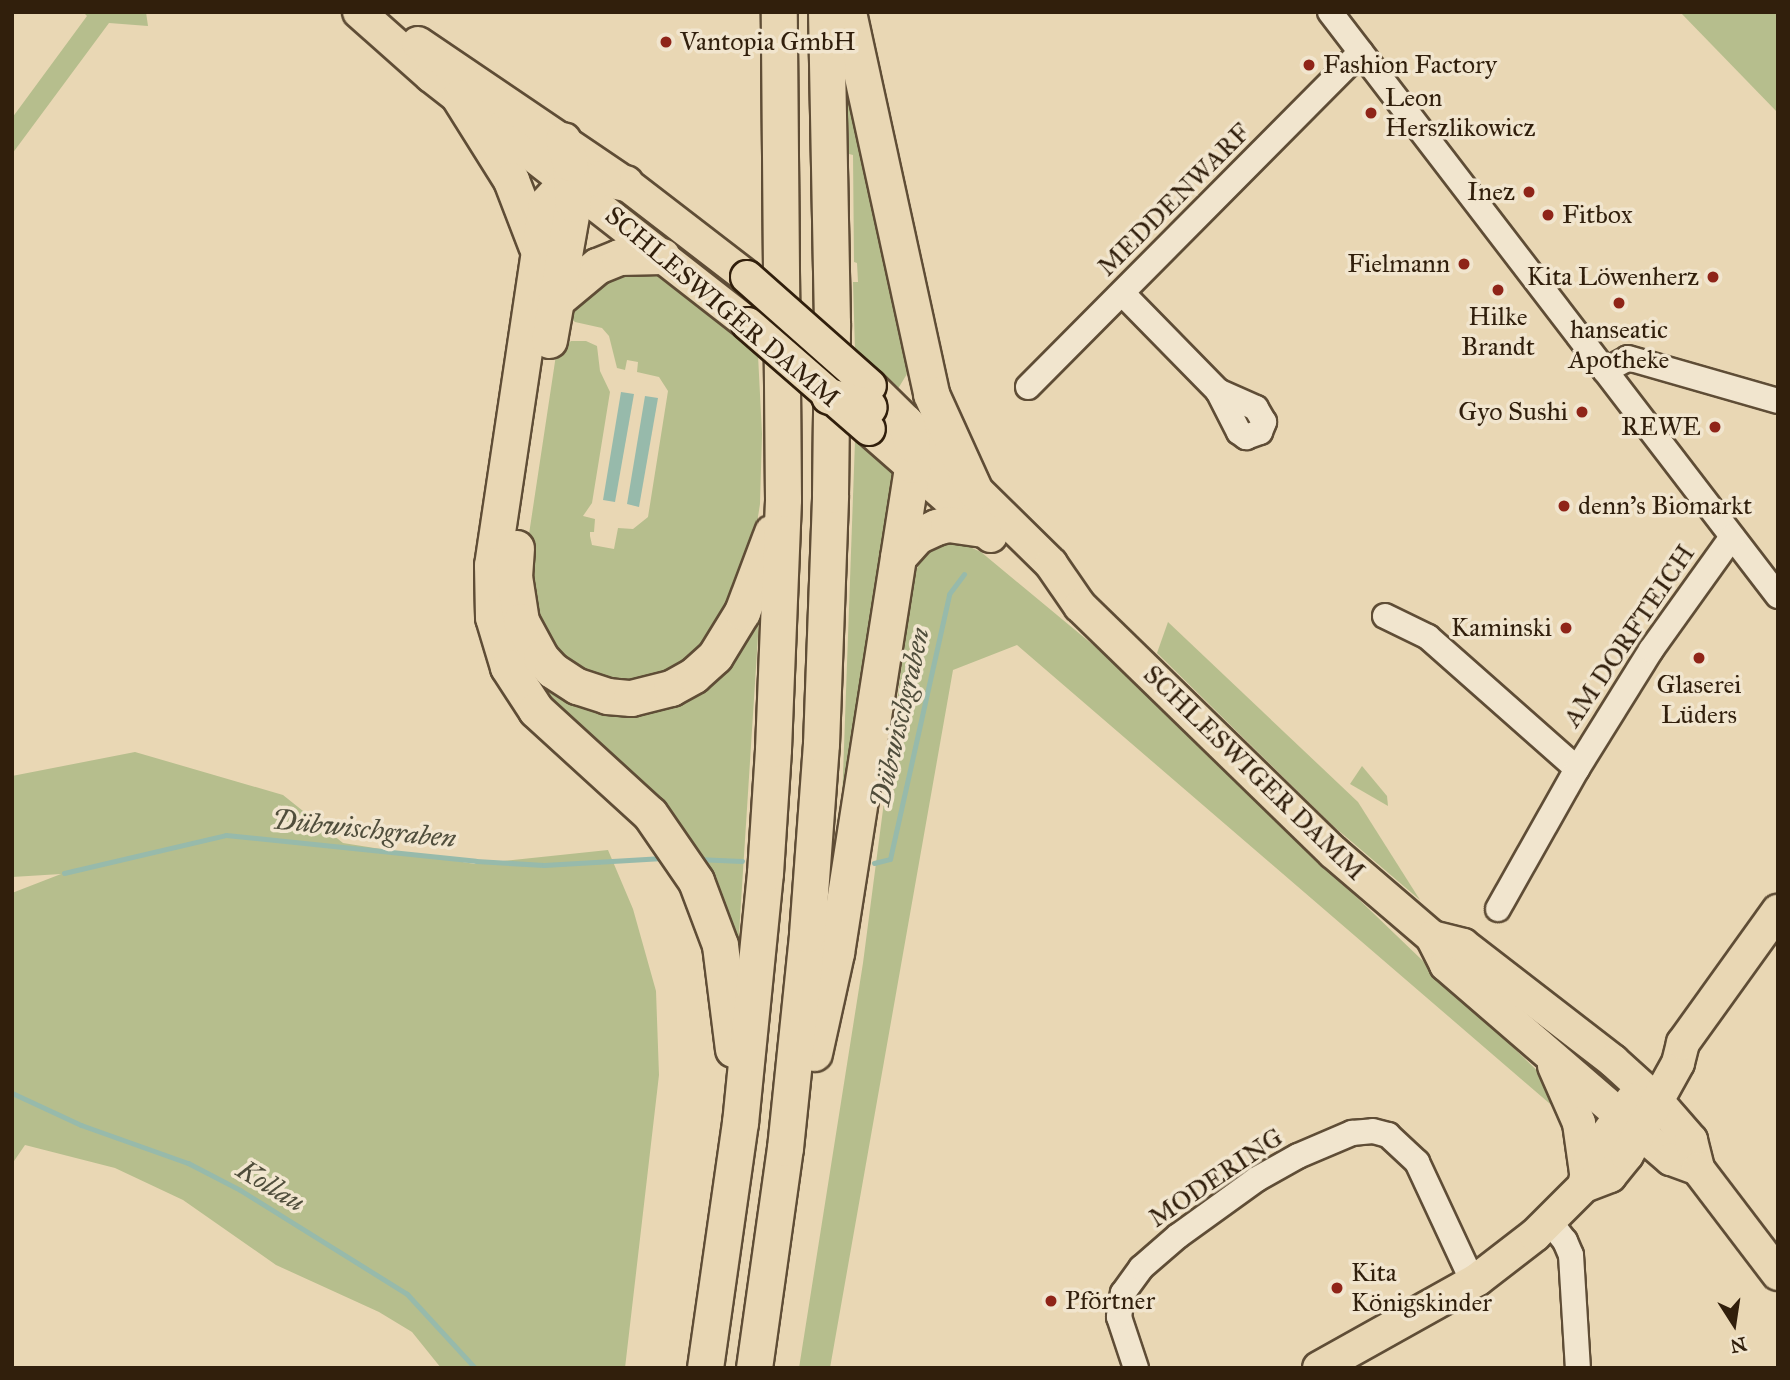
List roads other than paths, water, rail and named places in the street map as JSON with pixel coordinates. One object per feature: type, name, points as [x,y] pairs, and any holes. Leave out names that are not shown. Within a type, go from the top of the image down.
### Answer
[{"type":"highway","points":[[705,1368],[740,1124],[765,873],[780,627],[783,499],[779,12]]},
{"type":"highway","points":[[754,1368],[785,1148],[808,921],[826,632],[832,323],[826,12]]},
{"type":"highway","points":[[848,12],[923,364],[936,407],[975,491]]},
{"type":"highway","points":[[459,97],[511,180],[538,252]]},
{"type":"highway","points":[[563,140],[572,184],[572,221],[555,301],[519,527],[514,576],[521,621],[532,645],[552,670],[591,692],[623,697],[656,693],[694,676],[715,656],[743,612],[783,499]]},
{"type":"highway","points":[[625,183],[603,178],[572,184],[555,192],[546,204],[492,565],[493,617],[509,667],[527,698],[548,724],[650,814],[696,881],[715,928],[724,965],[740,1124]]},
{"type":"highway","points":[[555,301],[597,266],[619,257],[662,256]]},
{"type":"highway","points":[[881,410],[907,398],[917,388],[923,364]]},
{"type":"highway","points":[[785,1148],[810,1073],[836,953],[912,465],[912,444],[881,410],[829,396]]},
{"type":"highway","points":[[898,557],[917,536],[936,527],[956,524],[984,529]]},
{"type":"main road","name":"SCHLESWIGER DAMM","points":[[359,12],[459,97],[748,324],[829,396]]},
{"type":"main road","name":"SCHLESWIGER DAMM","points":[[366,12],[442,57],[625,183],[747,277],[881,410],[975,491],[1051,564],[1080,606]]},
{"type":"main road","name":"SCHLESWIGER DAMM","points":[[912,465],[1041,579],[1080,606],[1333,852],[1432,937],[1446,965],[1671,1160],[1698,1169]]},
{"type":"main road","points":[[1319,1368],[1473,1282],[1550,1222],[1586,1181],[1610,1176],[1630,1124],[1649,1094],[1666,1053],[1683,1044],[1778,911]]},
{"type":"main road","name":"SCHLESWIGER DAMM","points":[[1432,937],[1463,946],[1649,1094],[1691,1140],[1698,1169],[1778,1273]]},
{"type":"main road","points":[[1549,1055],[1579,1123],[1586,1181]]},
{"type":"street","points":[[1330,12],[1778,596]]},
{"type":"street","name":"MEDDENWARF","points":[[1028,387],[1361,52]]},
{"type":"street","points":[[1123,294],[1218,391]]},
{"type":"street","points":[[1605,371],[1628,358],[1778,401]]},
{"type":"street","name":"AM DORFTEICH","points":[[1498,909],[1577,769],[1651,650],[1732,537]]},
{"type":"street","name":"AM DORFTEICH","points":[[1385,616],[1428,637],[1577,769]]},
{"type":"street","name":"MODERING","points":[[1136,1368],[1119,1317],[1126,1287],[1141,1268],[1178,1236],[1257,1179],[1298,1156],[1352,1133],[1373,1130],[1388,1135],[1417,1162],[1473,1282]]},
{"type":"street","points":[[1550,1222],[1565,1241],[1571,1255],[1578,1368]]},
{"type":"waterway","name":"Dübwischgraben","points":[[874,863],[890,859],[949,594],[964,574]]},
{"type":"waterway","name":"Dübwischgraben","points":[[64,873],[226,835],[476,861],[544,865],[663,858]]},
{"type":"waterway","name":"Dübwischgraben","points":[[696,859],[742,861]]},
{"type":"waterway","name":"Kollau","points":[[12,1093],[81,1125],[188,1163],[240,1190],[407,1294],[475,1368]]},
{"type":"place","name":"Vantopia GmbH","points":[[666,42]]},
{"type":"place","name":"Fashion Factory","points":[[1309,65]]},
{"type":"place","name":"Leon Herszlikowicz","points":[[1371,113]]},
{"type":"place","name":"Inez","points":[[1529,192]]},
{"type":"place","name":"Fitbox","points":[[1548,215]]},
{"type":"place","name":"Fielmann","points":[[1464,264]]},
{"type":"place","name":"Kita Löwenherz","points":[[1713,277]]},
{"type":"place","name":"Hilke Brandt","points":[[1498,290]]},
{"type":"place","name":"hanseatic Apotheke","points":[[1619,303]]},
{"type":"place","name":"Gyo Sushi","points":[[1582,412]]},
{"type":"place","name":"REWE","points":[[1715,427]]},
{"type":"place","name":"denn's Biomarkt","points":[[1564,506]]},
{"type":"place","name":"Kaminski","points":[[1566,628]]},
{"type":"place","name":"Glaserei Lüders","points":[[1699,658]]},
{"type":"place","name":"Kita Königskinder","points":[[1337,1288]]},
{"type":"place","name":"Pförtner","points":[[1051,1301]]}]
